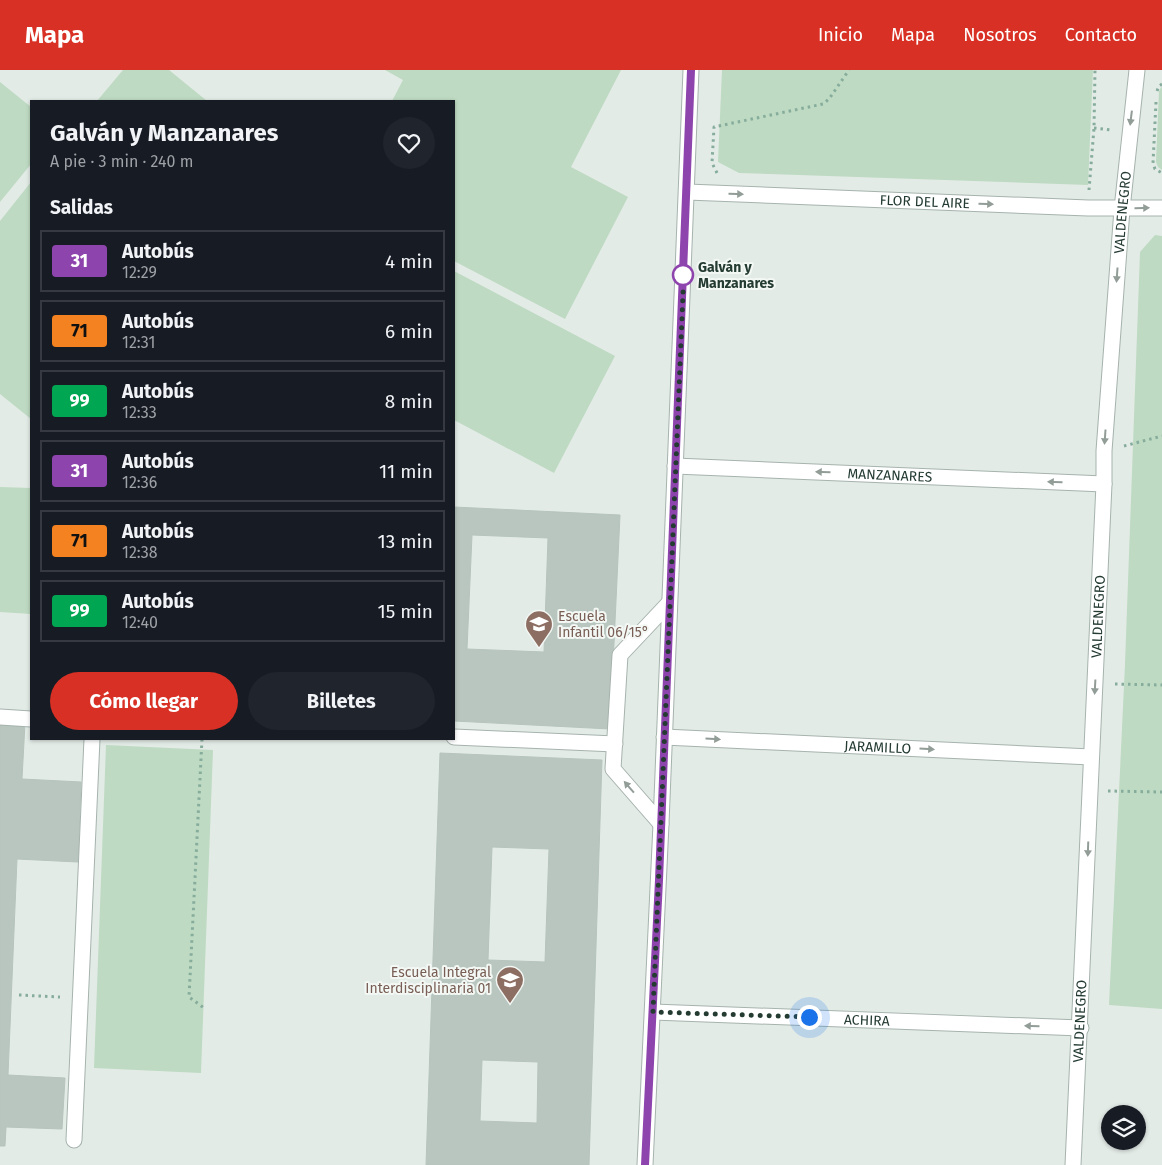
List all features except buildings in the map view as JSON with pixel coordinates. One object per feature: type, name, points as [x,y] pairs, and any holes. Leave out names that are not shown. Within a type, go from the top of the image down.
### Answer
[{"type":"street","points":[[645,1165],[661,824],[691,70]]},
{"type":"street","name":"VALDENEGRO","points":[[1073,1165],[1081,1028],[1104,451],[1122,209],[1137,70]]},
{"type":"street","name":"FLOR DEL AIRE","points":[[687,192],[1088,208],[1162,208]]},
{"type":"street","name":"MANZANARES","points":[[675,466],[1104,484]]},
{"type":"street","points":[[661,824],[613,768],[620,655],[669,603]]},
{"type":"street","points":[[0,717],[30,719]]},
{"type":"street","name":"JARAMILLO","points":[[664,737],[1091,757]]},
{"type":"street","points":[[455,738],[615,744]]},
{"type":"street","points":[[74,1140],[92,740]]},
{"type":"street","name":"ACHIRA","points":[[653,1012],[1081,1028]]},
{"type":"path","points":[[721,193],[720,179],[712,163],[714,127],[823,104],[829,99],[849,70]]},
{"type":"path","points":[[1088,208],[1094,128],[1095,70]]},
{"type":"path","points":[[1162,84],[1156,91],[1153,163],[1155,169],[1162,173]]},
{"type":"path","points":[[1104,451],[1162,436]]},
{"type":"path","points":[[1095,684],[1162,685]]},
{"type":"path","points":[[202,740],[189,997],[204,1008]]},
{"type":"path","points":[[1090,791],[1162,792]]},
{"type":"path","points":[[19,995],[80,998]]},
{"type":"green space","points":[[123,70],[169,70],[206,100],[98,100]]},
{"type":"green space","points":[[385,70],[621,70],[571,167],[628,197],[565,319],[455,262],[455,100],[393,100],[403,80]]},
{"type":"green space","points":[[722,70],[1093,70],[1088,185],[739,173],[718,162]]},
{"type":"green space","points":[[0,82],[30,106],[30,165],[0,202]]},
{"type":"green space","points":[[1162,86],[1162,170],[1156,162],[1159,91]]},
{"type":"green space","points":[[30,183],[30,418],[0,394],[0,221]]},
{"type":"green space","points":[[1155,235],[1162,236],[1162,1009],[1109,1005],[1125,664],[1140,252]]},
{"type":"green space","points":[[455,272],[615,356],[554,473],[455,421]]},
{"type":"green space","points":[[0,487],[30,488],[30,614],[0,612]]},
{"type":"green space","points":[[106,745],[213,750],[201,1073],[94,1068]]},
{"type":"bus line","name":"31","points":[[645,1165],[659,880],[691,70]]},
{"type":"place","name":"Galván y Manzanares","points":[[683,275]]},
{"type":"place","name":"Escuela Infantil 06/15°","points":[[539,648]]},
{"type":"place","name":"Escuela Integral Interdisciplinaria 01","points":[[510,1004]]},
{"type":"route","points":[[683,275],[684,270],[653,1012],[809,1017]]}]
